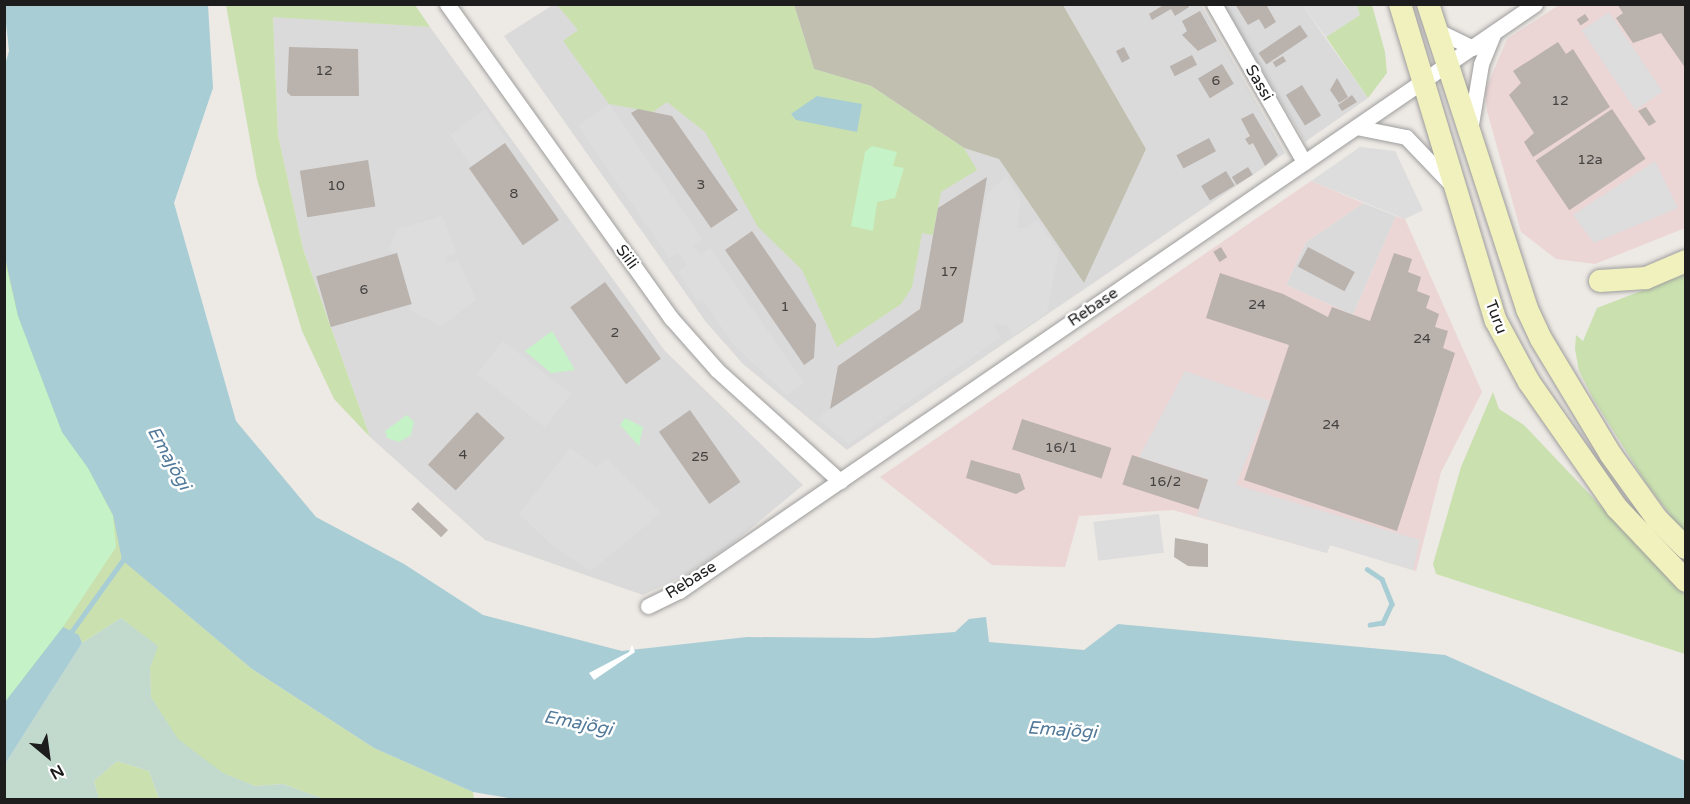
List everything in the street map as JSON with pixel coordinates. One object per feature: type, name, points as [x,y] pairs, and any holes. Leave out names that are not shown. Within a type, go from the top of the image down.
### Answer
[{"type":"main road","name":"Turu","points":[[1400,4],[1496,321],[1514,359],[1617,508],[1686,581]]},
{"type":"main road","name":"Turu","points":[[1428,4],[1541,339],[1611,454],[1657,519],[1686,548]]},
{"type":"main road","points":[[1600,280],[1646,278],[1686,261]]},
{"type":"street","name":"Siili","points":[[447,4],[671,318],[717,370],[840,481]]},
{"type":"street","name":"Sassi","points":[[1214,4],[1304,162]]},
{"type":"street","name":"Rebase","points":[[648,606],[679,591],[1304,162],[1423,83],[1535,4]]},
{"type":"street","points":[[1436,30],[1473,48]]},
{"type":"street","points":[[1470,133],[1474,94],[1494,33]]},
{"type":"street","points":[[1356,127],[1406,136],[1430,157],[1456,191]]},
{"type":"shaded area","points":[[553,5],[794,5],[814,68],[871,86],[964,148],[999,159],[1084,282],[1146,149],[1063,5],[1201,5],[1285,153],[847,450],[743,364],[706,322],[504,36]]},
{"type":"shaded area","points":[[794,5],[1063,5],[1146,149],[1084,283],[999,159],[964,148],[871,86],[814,69]]},
{"type":"shaded area","points":[[1224,5],[1302,5],[1368,98],[1305,142]]},
{"type":"shaded area","points":[[1302,5],[1357,5],[1360,15],[1326,37]]},
{"type":"shaded area","points":[[1559,5],[1685,5],[1685,228],[1595,264],[1556,259],[1521,232],[1487,111],[1485,91],[1507,39]]},
{"type":"shaded area","points":[[1609,12],[1663,92],[1635,110],[1582,30]]},
{"type":"shaded area","points":[[273,16],[430,27],[665,351],[803,485],[732,544],[684,576],[643,595],[485,540],[370,437],[303,249],[278,135]]},
{"type":"shaded area","points":[[609,104],[702,239],[693,246],[700,255],[710,248],[804,383],[787,395],[734,345],[702,299],[698,302],[678,272],[687,265],[678,253],[669,258],[578,126]]},
{"type":"shaded area","points":[[485,109],[513,149],[504,143],[472,167],[450,135]]},
{"type":"shaded area","points":[[1360,147],[1395,151],[1423,210],[1405,219],[1311,181]]},
{"type":"shaded area","points":[[1655,161],[1678,208],[1594,243],[1573,215]]},
{"type":"shaded area","points":[[1006,176],[1021,199],[1017,228],[1024,229],[1037,220],[1059,251],[1047,312],[1013,336],[1007,325],[994,324],[1000,338],[848,444],[819,420],[822,414],[963,322],[987,194]]},
{"type":"shaded area","points":[[1311,181],[1363,203],[1306,242],[1286,285],[1353,315],[1396,216],[1405,219],[1482,392],[1441,472],[1416,571],[1330,545],[1327,553],[1173,510],[1079,516],[1065,567],[992,565],[880,477]]},
{"type":"shaded area","points":[[1363,203],[1396,216],[1353,315],[1286,285],[1306,242]]},
{"type":"shaded area","points":[[443,216],[456,253],[445,257],[447,263],[458,260],[476,300],[442,326],[409,310],[412,304],[397,253],[389,250],[397,229]]},
{"type":"shaded area","points":[[503,341],[571,394],[545,427],[477,374]]},
{"type":"shaded area","points":[[1185,371],[1270,401],[1236,485],[1420,540],[1413,570],[1330,545],[1327,553],[1197,516],[1208,479],[1139,457]]},
{"type":"shaded area","points":[[570,448],[596,467],[607,459],[661,513],[591,571],[554,547],[519,514]]},
{"type":"shaded area","points":[[1159,514],[1164,553],[1098,561],[1093,522]]},
{"type":"green space","points":[[226,5],[415,5],[430,27],[273,17],[278,135],[303,249],[370,437],[334,399],[302,331],[257,179]]},
{"type":"green space","points":[[557,5],[794,5],[814,69],[871,86],[964,148],[977,170],[941,192],[933,235],[922,233],[912,287],[901,304],[837,347],[802,270],[758,227],[705,132],[667,102],[653,112],[609,104],[563,41],[578,30]]},
{"type":"green space","points":[[1357,5],[1372,5],[1385,52],[1387,73],[1368,98],[1326,37],[1359,15]]},
{"type":"green space","points":[[872,146],[897,152],[893,166],[904,168],[895,198],[877,202],[873,231],[851,226],[865,152]]},
{"type":"green space","points":[[4,257],[152,585],[252,669],[374,748],[473,792],[474,799],[324,799],[283,784],[255,786],[222,773],[177,739],[151,697],[150,668],[157,646],[121,618],[82,643],[79,635],[5,702]]},
{"type":"green space","points":[[4,257],[18,316],[62,432],[88,468],[113,516],[116,547],[63,627],[5,702]]},
{"type":"green space","points":[[1685,274],[1685,535],[1646,483],[1594,400],[1579,371],[1575,349],[1576,335],[1583,341],[1597,308]]},
{"type":"green space","points":[[552,331],[575,370],[551,373],[525,351]]},
{"type":"green space","points":[[1493,392],[1499,409],[1524,425],[1685,595],[1685,654],[1436,574],[1433,564],[1461,467]]},
{"type":"green space","points":[[407,415],[414,422],[411,435],[399,442],[387,438],[385,431]]},
{"type":"green space","points":[[625,418],[643,427],[639,446],[620,425]]},
{"type":"green space","points":[[121,618],[158,646],[150,668],[151,697],[178,739],[223,773],[255,786],[283,784],[324,799],[159,799],[149,771],[117,761],[94,781],[99,799],[5,800],[5,764],[82,643]]},
{"type":"green space","points":[[117,761],[149,771],[159,799],[99,799],[94,781]]},
{"type":"water","name":"Emajõgi","points":[[4,5],[208,5],[213,88],[174,203],[236,421],[316,517],[404,564],[483,615],[622,651],[747,637],[874,638],[955,632],[969,619],[986,617],[989,642],[1084,650],[1118,624],[1445,655],[1685,761],[1685,799],[520,800],[473,792],[374,748],[252,669],[122,560],[113,515],[88,468],[62,432],[18,316],[5,257],[4,68],[9,51]]},
{"type":"water","points":[[817,96],[862,104],[857,132],[796,120],[791,114]]},
{"type":"water","points":[[63,627],[79,635],[82,643],[5,764],[5,702]]},
{"type":"pier","points":[[632,645],[635,652],[594,680],[589,673],[629,652]]},
{"type":"building","points":[[1165,4],[1188,4],[1189,7],[1175,16],[1171,9],[1152,20],[1149,14]]},
{"type":"building","points":[[1235,4],[1271,4],[1267,6],[1276,22],[1265,29],[1259,19],[1248,25]]},
{"type":"building","points":[[1617,4],[1686,4],[1686,69],[1661,33],[1633,43],[1616,18],[1623,13]]},
{"type":"building","points":[[1200,11],[1217,41],[1198,51],[1182,35],[1187,31],[1182,21]]},
{"type":"building","points":[[1585,14],[1589,20],[1581,25],[1577,20]]},
{"type":"building","points":[[1300,25],[1308,37],[1266,65],[1259,53]]},
{"type":"building","points":[[1558,42],[1566,54],[1573,49],[1610,107],[1533,157],[1524,142],[1534,133],[1509,95],[1521,83],[1513,71]]},
{"type":"building","points":[[289,47],[358,49],[359,96],[291,96],[287,92]]},
{"type":"building","points":[[1124,47],[1130,59],[1122,63],[1116,51]]},
{"type":"building","points":[[1192,55],[1197,65],[1175,76],[1170,66]]},
{"type":"building","points":[[1283,56],[1286,61],[1276,67],[1273,62]]},
{"type":"building","points":[[1222,64],[1234,84],[1210,98],[1198,78]]},
{"type":"building","points":[[1337,78],[1348,97],[1339,103],[1330,90]]},
{"type":"building","points":[[1302,85],[1321,116],[1305,126],[1286,95]]},
{"type":"building","points":[[1352,95],[1357,102],[1342,111],[1338,105]]},
{"type":"building","points":[[1646,107],[1656,122],[1649,126],[1638,111]]},
{"type":"building","points":[[638,109],[672,116],[738,210],[711,228],[631,113]]},
{"type":"building","points":[[1612,109],[1646,159],[1569,210],[1536,160]]},
{"type":"building","points":[[1253,113],[1278,155],[1265,166],[1253,143],[1249,145],[1245,139],[1250,136],[1241,119]]},
{"type":"building","points":[[1209,138],[1216,151],[1183,169],[1176,155]]},
{"type":"building","points":[[505,143],[559,220],[523,245],[469,168]]},
{"type":"building","points":[[368,160],[375,206],[307,217],[300,171]]},
{"type":"building","points":[[1248,167],[1253,175],[1237,185],[1232,177]]},
{"type":"building","points":[[1226,171],[1235,186],[1210,201],[1201,186]]},
{"type":"building","points":[[987,177],[963,322],[830,409],[838,366],[920,309],[938,208]]},
{"type":"building","points":[[752,231],[816,324],[814,358],[804,365],[725,250]]},
{"type":"building","points":[[1221,247],[1227,257],[1219,262],[1213,252]]},
{"type":"building","points":[[1308,247],[1355,272],[1344,291],[1298,266]]},
{"type":"building","points":[[397,253],[412,304],[331,327],[316,276]]},
{"type":"building","points":[[1394,253],[1412,259],[1408,272],[1421,277],[1417,291],[1430,296],[1426,308],[1439,314],[1435,327],[1448,331],[1443,348],[1455,353],[1397,531],[1244,480],[1289,345],[1206,318],[1220,273],[1283,294],[1328,317],[1332,307],[1370,321]]},
{"type":"building","points":[[605,282],[661,359],[626,384],[570,307]]},
{"type":"building","points":[[690,410],[740,482],[709,504],[659,432]]},
{"type":"building","points":[[477,412],[505,438],[456,491],[428,465]]},
{"type":"building","points":[[1022,419],[1111,448],[1102,478],[1012,449]]},
{"type":"building","points":[[1132,455],[1208,480],[1199,509],[1122,484]]},
{"type":"building","points":[[971,460],[1020,474],[1025,489],[1016,494],[966,478]]},
{"type":"building","points":[[418,502],[448,530],[441,537],[411,509]]},
{"type":"building","points":[[1175,538],[1208,544],[1208,567],[1188,566],[1174,557]]},
{"type":"waterway","points":[[69,635],[125,557]]},
{"type":"waterway","points":[[1367,569],[1382,579],[1392,604],[1383,623],[1370,625]]}]
